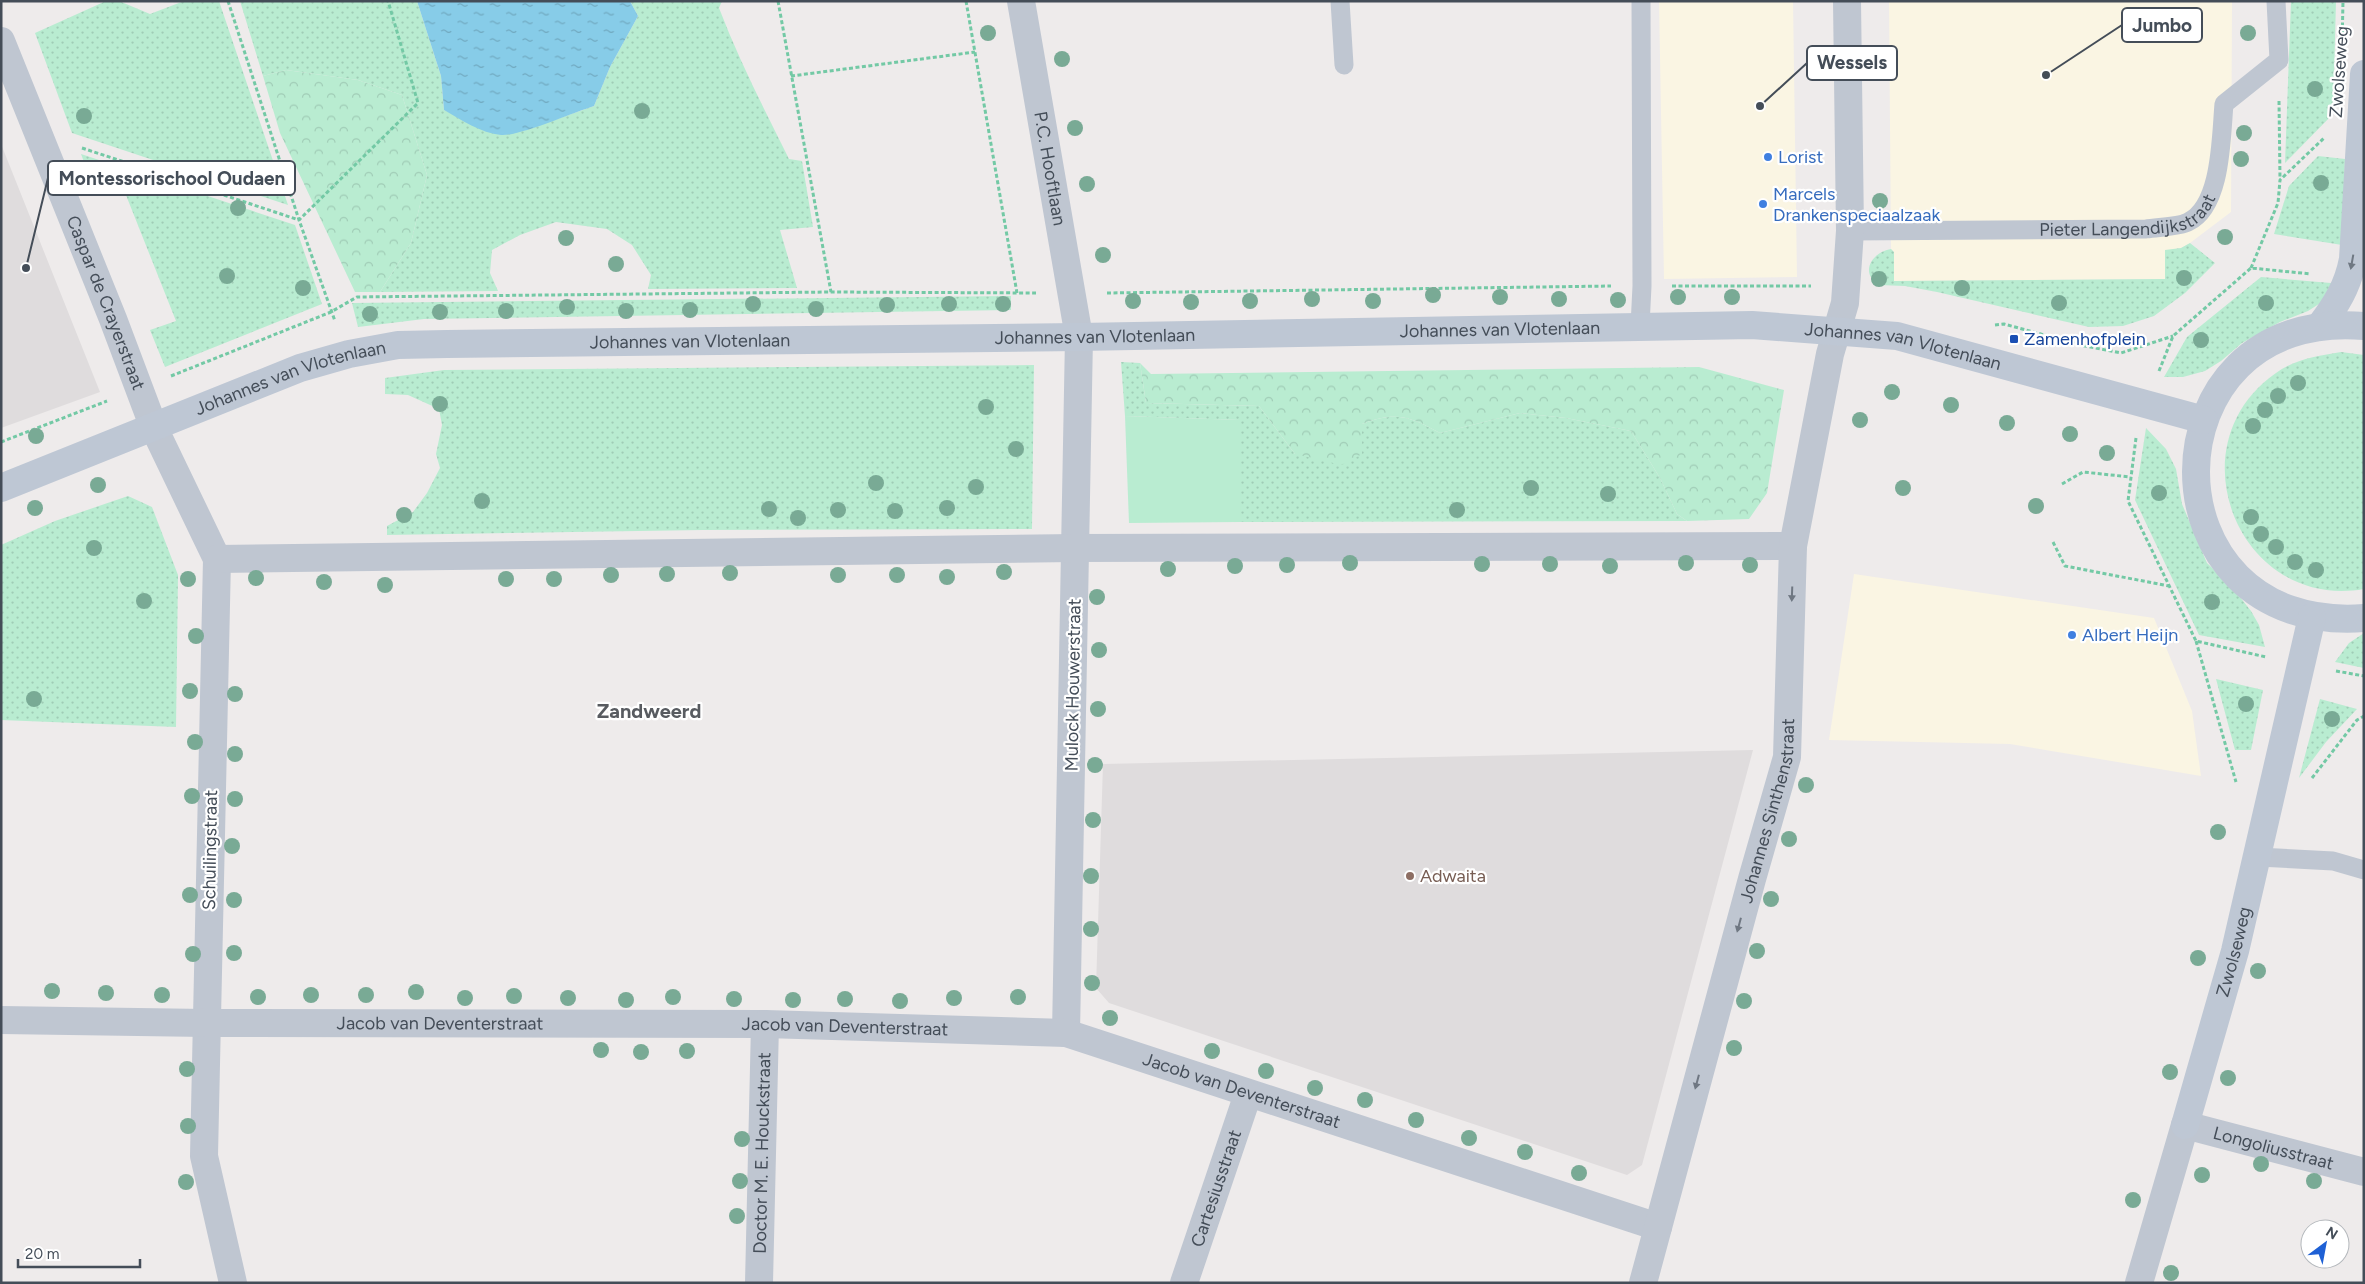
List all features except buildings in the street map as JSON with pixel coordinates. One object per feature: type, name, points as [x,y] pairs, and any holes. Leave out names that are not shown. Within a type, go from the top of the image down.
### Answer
[{"type":"street","name":"P.C. Hooftlaan","points":[[1021,1],[1079,337]]},
{"type":"street","name":"Johannes Sinthenstraat","points":[[1643,1283],[1752,879],[1787,757],[1793,546],[1830,354],[1846,303],[1850,231],[1848,1]]},
{"type":"street","name":"Caspar de Crayerstraat","points":[[1,41],[36,133],[113,319],[154,428]]},
{"type":"street","name":"Zwolseweg","points":[[2320,326],[2338,303],[2350,277],[2353,259],[2364,74]]},
{"type":"street","name":"Johannes van Vlotenlaan","points":[[1,488],[292,371],[349,354],[398,345],[1079,337],[1752,325],[1897,336],[2204,420]]},
{"type":"street","points":[[2364,326],[2320,326],[2270,343],[2249,358],[2230,376],[2204,420],[2197,444],[2195,469],[2196,495],[2202,520],[2212,543],[2227,564],[2251,588],[2265,598],[2288,609],[2312,617],[2339,620],[2364,618]]},
{"type":"street","name":"Mulock Houwerstraat","points":[[1066,1033],[1079,337]]},
{"type":"street","name":"Schuilingstraat","points":[[154,428],[217,559],[204,1156],[232,1283]]},
{"type":"street","points":[[217,559],[1075,548],[1793,546]]},
{"type":"street","name":"Zwolseweg","points":[[2139,1283],[2235,951],[2312,617]]},
{"type":"street","name":"Jacob van Deventerstraat","points":[[1,1020],[206,1023],[765,1024],[1066,1033],[1658,1227]]},
{"type":"street","name":"Doctor M. E. Houckstraat","points":[[759,1283],[765,1024]]},
{"type":"street","name":"Cartesiusstraat","points":[[1184,1283],[1248,1094]]},
{"type":"street","name":"Longoliusstraat","points":[[2185,1125],[2364,1172]]},
{"type":"lane","points":[[1340,1],[1344,65]]},
{"type":"lane","points":[[1640,326],[1642,286],[1641,1]]},
{"type":"lane","points":[[2276,1],[2279,60]]},
{"type":"lane","name":"Pieter Langendijkstraat","points":[[1850,231],[2146,229],[2188,222],[2210,202],[2217,172],[2224,104],[2279,60]]},
{"type":"lane","points":[[2258,857],[2333,861],[2364,870]]},
{"type":"path","points":[[228,1],[299,220],[331,312],[349,354]]},
{"type":"path","points":[[299,220],[418,103],[388,1]]},
{"type":"path","points":[[778,1],[831,292]]},
{"type":"path","points":[[966,1],[1017,293]]},
{"type":"path","name":"Zwolseweg","points":[[2342,48],[2343,1]]},
{"type":"path","points":[[791,76],[975,52]]},
{"type":"path","points":[[2251,268],[2278,203],[2280,180],[2279,60]]},
{"type":"path","points":[[36,133],[299,220]]},
{"type":"path","name":"Zwolseweg","points":[[2280,180],[2326,135]]},
{"type":"path","points":[[2062,484],[2083,472],[2130,477]]},
{"type":"path","points":[[2053,542],[2065,566],[2169,586]]},
{"type":"path","points":[[2196,641],[2239,791]]},
{"type":"shaded area","points":[[1659,1],[1793,1],[1797,277],[1664,279]]},
{"type":"shaded area","points":[[1889,1],[2232,1],[2231,212],[2190,243],[2181,248],[2165,251],[2165,279],[1894,281],[1894,252],[1891,249]]},
{"type":"shaded area","points":[[1,144],[100,392],[1,428]]},
{"type":"shaded area","points":[[1854,574],[2154,618],[2192,711],[2201,776],[2010,744],[1829,740]]},
{"type":"shaded area","name":"Adwaita","points":[[1753,750],[1642,1165],[1627,1175],[1109,1003],[1096,988],[1103,764]]},
{"type":"green space","points":[[106,1],[119,1],[150,14],[184,1],[219,1],[288,205],[72,133],[35,33]]},
{"type":"green space","points":[[240,1],[417,1],[441,76],[444,110],[502,135],[526,130],[594,106],[610,67],[638,16],[630,1],[722,1],[719,8],[727,27],[752,84],[789,159],[802,161],[813,227],[780,230],[797,288],[648,289],[651,275],[632,245],[607,229],[556,222],[520,235],[492,250],[490,273],[498,291],[380,292],[411,243],[427,175],[402,95],[358,80],[286,70],[263,76]]},
{"type":"green space","points":[[2291,1],[2336,1],[2333,114],[2285,163]]},
{"type":"green space","points":[[286,70],[358,80],[402,95],[427,175],[411,243],[380,292],[355,292],[280,133],[263,76]]},
{"type":"green space","points":[[81,154],[295,225],[322,304],[165,367],[150,330],[176,321],[120,180],[95,191]]},
{"type":"green space","points":[[2318,156],[2345,159],[2342,245],[2274,234],[2289,186]]},
{"type":"green space","points":[[2190,243],[2215,263],[2185,293],[2154,316],[2123,326],[2089,327],[1937,292],[1905,286],[1879,285],[1873,280],[1869,269],[1870,264],[1878,254],[1891,249],[1894,252],[1894,281],[2165,279],[2165,250],[2181,248]]},
{"type":"green space","points":[[2261,277],[2331,283],[2331,288],[2322,302],[2308,311],[2280,322],[2242,343],[2221,361],[2205,371],[2183,377],[2164,377],[2187,337]]},
{"type":"green space","points":[[1011,296],[1011,310],[424,319],[358,327],[352,303]]},
{"type":"green space","points":[[2341,352],[2364,355],[2364,589],[2320,589],[2283,575],[2254,549],[2234,516],[2225,479],[2228,440],[2245,404],[2283,368],[2307,359]]},
{"type":"green space","points":[[1121,362],[1140,363],[1146,403],[1259,406],[1295,454],[1362,454],[1362,424],[1393,417],[1411,419],[1440,433],[1520,413],[1566,418],[1631,431],[1660,478],[1677,514],[1687,521],[1240,522],[1240,420],[1125,416]]},
{"type":"green space","points":[[1140,363],[1151,374],[1699,367],[1784,390],[1767,493],[1749,519],[1687,521],[1677,514],[1660,478],[1631,431],[1566,418],[1520,413],[1440,433],[1411,419],[1402,417],[1384,418],[1362,424],[1362,454],[1342,465],[1295,454],[1259,406],[1146,403]]},
{"type":"green space","points":[[1034,365],[1032,529],[703,530],[387,535],[387,526],[413,512],[427,493],[440,468],[436,454],[442,425],[439,409],[408,395],[385,394],[385,378],[444,370]]},
{"type":"green space","points":[[1125,416],[1241,420],[1240,522],[1129,523]]},
{"type":"green space","points":[[2146,428],[2166,449],[2176,469],[2182,504],[2207,563],[2232,587],[2251,611],[2259,625],[2265,647],[2199,635],[2135,500]]},
{"type":"green space","points":[[128,496],[152,507],[178,575],[176,727],[1,720],[1,545],[55,521]]},
{"type":"green space","points":[[2364,633],[2364,668],[2335,662],[2349,643]]},
{"type":"green space","points":[[2216,679],[2263,690],[2251,750],[2235,750]]},
{"type":"green space","points":[[2320,699],[2357,709],[2326,742],[2299,778]]},
{"type":"water","points":[[417,1],[630,1],[638,16],[610,67],[594,106],[520,132],[501,135],[479,129],[444,110],[441,76]]},
{"type":"place","name":"Jumbo","points":[[2046,75]]},
{"type":"place","name":"Wessels","points":[[1760,106]]},
{"type":"place","name":"Lorist","points":[[1768,157]]},
{"type":"place","name":"Marcels Drankenspeciaalzaak","points":[[1763,204]]},
{"type":"place","name":"Montessorischool Oudaen","points":[[26,268]]},
{"type":"place","name":"Zamenhofplein","points":[[2014,339]]},
{"type":"place","name":"Albert Heijn","points":[[2072,635]]},
{"type":"place","name":"Adwaita","points":[[1410,876]]},
{"type":"district","name":"Zandweerd","points":[[649,711]]}]
